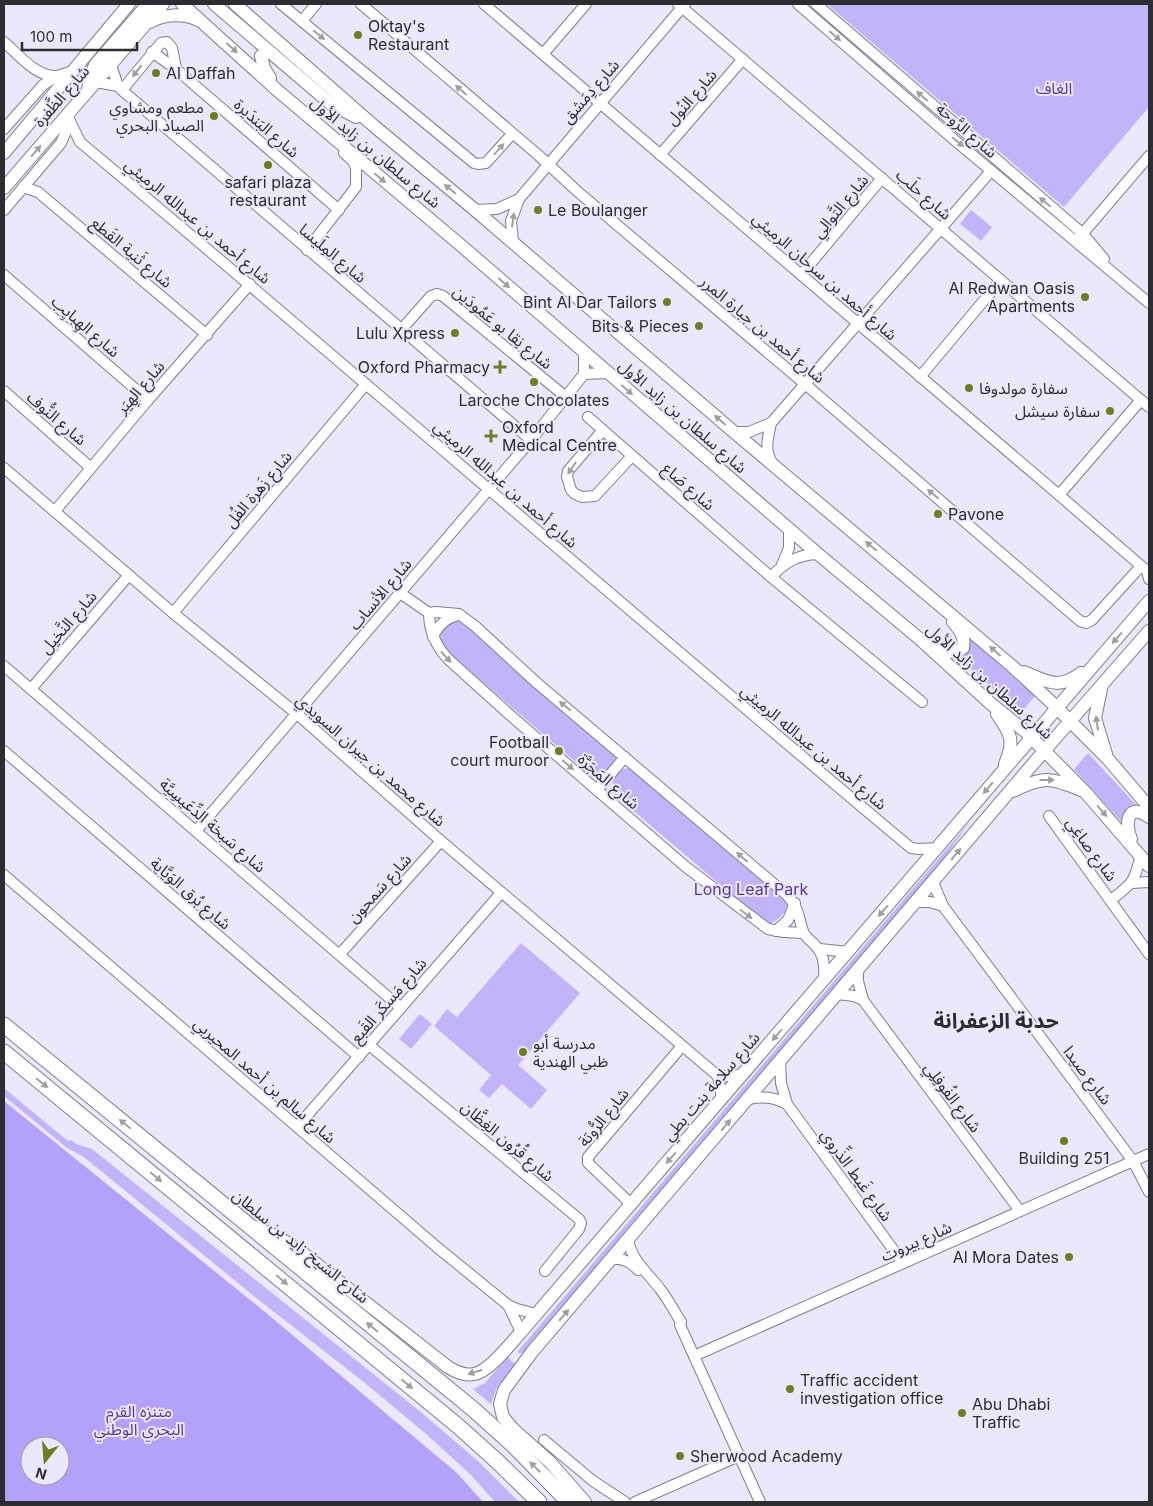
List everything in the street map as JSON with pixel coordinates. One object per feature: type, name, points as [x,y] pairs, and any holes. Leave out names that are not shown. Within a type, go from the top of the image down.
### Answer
[{"type":"highway","name":"شارع الشيخ زايد بن سلطان","points":[[4,1025],[473,1409],[513,1445],[569,1502]]},
{"type":"highway","points":[[4,1052],[458,1426],[538,1502]]},
{"type":"main road","name":"شارع الظَّفرة","points":[[4,153],[128,4]]},
{"type":"main road","points":[[92,86],[90,76],[94,65],[148,4]]},
{"type":"main road","name":"شارع الظَّفرة","points":[[4,188],[68,118],[92,86],[163,4]]},
{"type":"main road","name":"شارع سلطان بن زايد الأول","points":[[182,4],[277,90],[921,640],[990,704],[1032,738],[1086,793],[1149,866]]},
{"type":"main road","points":[[214,4],[331,104],[374,126]]},
{"type":"main road","name":"شارع سلطان بن زايد الأول","points":[[235,4],[374,126],[513,241],[734,432],[1012,666],[1071,721],[1108,759],[1149,807]]},
{"type":"main road","points":[[146,25],[162,17],[172,15],[183,16],[205,24]]},
{"type":"main road","points":[[271,53],[265,53],[261,61],[277,90]]},
{"type":"main road","points":[[921,640],[948,652],[956,652],[963,648],[962,634],[932,598]]},
{"type":"main road","name":"شارع سلامة بنت بطي","points":[[244,1222],[288,1242],[448,1367],[467,1374],[479,1373],[497,1358],[521,1332],[1149,601]]},
{"type":"main road","points":[[585,1502],[550,1462],[508,1423],[501,1411],[500,1404],[504,1390],[532,1352],[628,1239],[1008,793],[1149,631]]},
{"type":"main road","points":[[1012,666],[1048,682],[1058,684],[1071,681],[1099,659]]},
{"type":"main road","points":[[1102,686],[1095,718],[1101,743],[1108,759]]},
{"type":"main road","points":[[990,704],[1009,733],[1012,744],[1001,773]]},
{"type":"main road","points":[[1008,793],[1030,782],[1044,779],[1057,781],[1086,793]]},
{"type":"main road","points":[[1137,851],[1126,825],[1128,817],[1133,812],[1141,812],[1149,816]]},
{"type":"main road","points":[[512,1342],[510,1351],[513,1356],[517,1357],[532,1352]]},
{"type":"street","points":[[281,4],[474,163],[486,163],[512,134]]},
{"type":"street","points":[[302,21],[316,4]]},
{"type":"street","name":"شارع أحمد بن جبارة المرر","points":[[361,4],[548,164],[577,192],[805,384],[1080,621],[1086,623],[1092,620],[1146,572]]},
{"type":"street","name":"شارع أحمد بن سرحان الرميثي","points":[[484,4],[1059,495],[1146,572]]},
{"type":"street","points":[[543,54],[586,4]]},
{"type":"street","name":"شارع الرَّوحة","points":[[798,4],[991,171],[1149,303]]},
{"type":"street","name":"شارع الرَّوحة","points":[[816,4],[1082,234],[1119,276]]},
{"type":"street","name":"شارع حلَب","points":[[682,5],[1145,404]]},
{"type":"street","name":"شارع دِمَشق","points":[[513,241],[511,221],[519,199],[682,5]]},
{"type":"street","points":[[4,42],[38,71],[47,75],[57,76]]},
{"type":"street","points":[[120,88],[161,43],[170,44],[176,69]]},
{"type":"street","name":"شارع البَندَيرة","points":[[152,52],[176,69],[339,210]]},
{"type":"street","name":"شارع النُول","points":[[660,155],[743,59]]},
{"type":"street","points":[[111,64],[120,88]]},
{"type":"street","points":[[36,93],[39,82],[38,71]]},
{"type":"street","name":"شارع الظَّفرة","points":[[4,129],[42,84],[57,76],[73,71]]},
{"type":"street","points":[[92,86],[120,88]]},
{"type":"street","name":"شارع المِلَيسا","points":[[120,88],[306,250],[531,440]]},
{"type":"street","points":[[4,210],[61,143],[68,118]]},
{"type":"street","name":"شارع أحمد بن عبدالله الرميثي","points":[[68,118],[80,142],[250,284],[488,490],[912,849]]},
{"type":"street","points":[[306,250],[356,187],[356,168],[352,161],[321,132],[310,118]]},
{"type":"street","points":[[61,143],[80,142]]},
{"type":"street","points":[[1075,242],[1149,156]]},
{"type":"street","points":[[734,432],[749,432],[771,423],[991,171]]},
{"type":"street","points":[[36,172],[35,180],[38,192]]},
{"type":"street","name":"شارع التَّوالِي","points":[[801,275],[882,178]]},
{"type":"street","name":"شارع ثَنية القَطع","points":[[23,188],[38,192],[206,335]]},
{"type":"street","name":"شارع دِمَشق","points":[[475,210],[497,209],[519,199]]},
{"type":"street","name":"شارع الهِبايِب","points":[[4,275],[148,400]]},
{"type":"street","points":[[920,377],[1001,280]]},
{"type":"street","name":"شارع الهِيَر","points":[[55,511],[148,400],[250,284]]},
{"type":"street","name":"شارع نِقا بو عَمُودَين","points":[[401,330],[431,296],[437,294],[443,296],[566,397]]},
{"type":"street","points":[[584,352],[584,374],[608,373]]},
{"type":"street","name":"شارع الأنساب","points":[[196,831],[531,440],[584,374]]},
{"type":"street","name":"شارع زَهرة الفُل","points":[[173,612],[366,384]]},
{"type":"street","name":"شارع النُّوف","points":[[4,391],[91,468]]},
{"type":"street","points":[[1059,495],[1145,404]]},
{"type":"street","name":"شارع صَاع","points":[[588,417],[771,577],[922,702]]},
{"type":"street","points":[[771,423],[767,444],[768,455],[773,465]]},
{"type":"street","points":[[602,430],[568,471],[570,490],[582,497],[595,496],[632,456]]},
{"type":"street","name":"شارع محمد بن جبران السويدي","points":[[4,468],[173,612],[297,714],[501,893],[718,1076]]},
{"type":"street","points":[[782,565],[789,548],[789,528]]},
{"type":"street","points":[[771,577],[782,565],[797,557],[818,554]]},
{"type":"street","name":"شارع النَّخيل","points":[[31,689],[129,575]]},
{"type":"street","points":[[400,593],[429,613],[459,614]]},
{"type":"street","name":"شارع المَجَرَّة","points":[[429,613],[433,636],[438,648],[448,660],[692,872],[768,929],[803,934],[794,903],[787,895],[537,683],[476,626],[459,614]]},
{"type":"street","points":[[433,636],[441,624],[459,614]]},
{"type":"street","name":"شارع سَبخة الدِّعَيسِيَّة","points":[[4,666],[401,1008]]},
{"type":"street","name":"شارع بُرق الوَيَّاية","points":[[4,751],[359,1056]]},
{"type":"street","points":[[597,790],[625,757]]},
{"type":"street","name":"شارع صاغِي","points":[[1049,816],[1149,954]]},
{"type":"street","name":"شارع سَمحون","points":[[340,954],[441,841]]},
{"type":"street","points":[[917,872],[912,849],[938,848]]},
{"type":"street","name":"شارع صاغِي","points":[[1111,900],[1132,883],[1136,876],[1137,851]]},
{"type":"street","name":"شارع سالم بن أحمد المحيربي","points":[[4,875],[297,1127],[508,1305],[517,1310],[536,1314]]},
{"type":"street","name":"شارع صيدا","points":[[933,882],[943,906],[1133,1161],[1149,1192]]},
{"type":"street","name":"شارع صاغِي","points":[[1132,883],[1149,882]]},
{"type":"street","name":"شارع مَسكَر القَبع","points":[[297,1127],[501,893]]},
{"type":"street","points":[[916,902],[930,902],[943,906]]},
{"type":"street","points":[[776,931],[788,920],[794,903]]},
{"type":"street","points":[[803,934],[820,950],[824,964],[824,980]]},
{"type":"street","points":[[820,950],[848,952]]},
{"type":"street","name":"شارع الفُوفِلِي","points":[[858,970],[858,981],[863,1000],[1020,1211]]},
{"type":"street","points":[[837,994],[854,996],[863,1000]]},
{"type":"street","name":"شارع قُرُون الغِظَّان","points":[[369,1045],[579,1219],[581,1223],[579,1229],[545,1271]]},
{"type":"street","name":"شارع الرُّوتة","points":[[631,1204],[588,1163],[588,1157],[682,1046]]},
{"type":"street","name":"شارع غَيط الذِّروي","points":[[780,1061],[781,1083],[788,1104],[903,1263]]},
{"type":"street","points":[[722,1099],[718,1076],[744,1074]]},
{"type":"street","points":[[748,1099],[765,1097],[788,1104]]},
{"type":"street","name":"شارع بيروت","points":[[694,1356],[1149,1154]]},
{"type":"street","points":[[628,1239],[632,1255],[671,1305],[682,1322],[680,1325]]},
{"type":"street","points":[[612,1259],[624,1260],[635,1267],[657,1294],[677,1324],[680,1325],[760,1502]]},
{"type":"street","name":"شارع سالم بن أحمد المحيربي","points":[[508,1305],[521,1332]]},
{"type":"street","points":[[544,1440],[593,1481],[625,1502]]},
{"type":"street","points":[[635,1502],[739,1456]]},
{"type":"green space","name":"الغاف","points":[[827,4],[1149,4],[1149,107],[1064,207]]},
{"type":"green space","points":[[971,210],[992,227],[981,241],[960,224]]},
{"type":"green space","points":[[457,621],[464,622],[616,755],[615,762],[611,768],[599,778],[592,776],[444,649],[441,643],[443,626]]},
{"type":"green space","points":[[970,638],[1035,696],[1021,713],[957,657],[970,644]]},
{"type":"green space","points":[[1088,753],[1139,808],[1123,824],[1074,769]]},
{"type":"green space","name":"Long Leaf Park","points":[[630,768],[788,901],[787,908],[783,914],[771,924],[764,922],[616,796],[612,784],[615,773],[622,769]]},
{"type":"green space","points":[[970,822],[938,867],[526,1351],[519,1354],[518,1351]]},
{"type":"green space","points":[[521,943],[580,993],[518,1065],[547,1090],[531,1109],[502,1084],[489,1098],[479,1090],[491,1075],[434,1026],[447,1009],[457,1017]]},
{"type":"green space","points":[[420,1014],[432,1024],[411,1049],[399,1039]]},
{"type":"green space","points":[[4,1088],[68,1141],[71,1140],[76,1144],[92,1149],[422,1413],[479,1462],[519,1502],[495,1502],[470,1474],[425,1433],[84,1157],[67,1148],[4,1096]]},
{"type":"green space","points":[[508,1356],[512,1362],[517,1363],[497,1387],[491,1404],[473,1389],[485,1383]]},
{"type":"shaded area","points":[[4,1101],[265,1312],[457,1473],[483,1502],[4,1502]]},
{"type":"place","name":"Oktay's Restaurant","points":[[358,35]]},
{"type":"place","name":"Al Daffah","points":[[156,73]]},
{"type":"place","name":"مطعم ومشاوي الصياد البحري","points":[[214,116]]},
{"type":"place","name":"safari plaza restaurant","points":[[268,165]]},
{"type":"place","name":"Le Boulanger","points":[[538,210]]},
{"type":"place","name":"Al Redwan Oasis Apartments","points":[[1085,297]]},
{"type":"place","name":"Bint Al Dar Tailors","points":[[667,302]]},
{"type":"place","name":"Bits & Pieces","points":[[699,326]]},
{"type":"place","name":"Lulu Xpress","points":[[455,333]]},
{"type":"place","name":"Oxford Pharmacy","points":[[500,367]]},
{"type":"place","name":"Laroche Chocolates","points":[[534,382]]},
{"type":"place","name":"سفارة مولدوفا","points":[[969,388]]},
{"type":"place","name":"سفارة سيشل","points":[[1110,411]]},
{"type":"place","name":"Oxford Medical Centre","points":[[491,436]]},
{"type":"place","name":"Pavone","points":[[938,514]]},
{"type":"place","name":"Football court muroor","points":[[559,751]]},
{"type":"place","name":"مدرسة أبو ظبي الهندية","points":[[523,1052]]},
{"type":"place","name":"Building 251","points":[[1064,1141]]},
{"type":"place","name":"Al Mora Dates","points":[[1069,1257]]},
{"type":"place","name":"Traffic accident investigation office","points":[[790,1389]]},
{"type":"place","name":"Abu Dhabi Traffic","points":[[962,1413]]},
{"type":"place","name":"Sherwood Academy","points":[[680,1456]]},
{"type":"district","name":"حدبة الزعفرانة","points":[[996,1021]]},
{"type":"park label","name":"متنزه القرم البحري الوطني","points":[[139,1420]]}]
